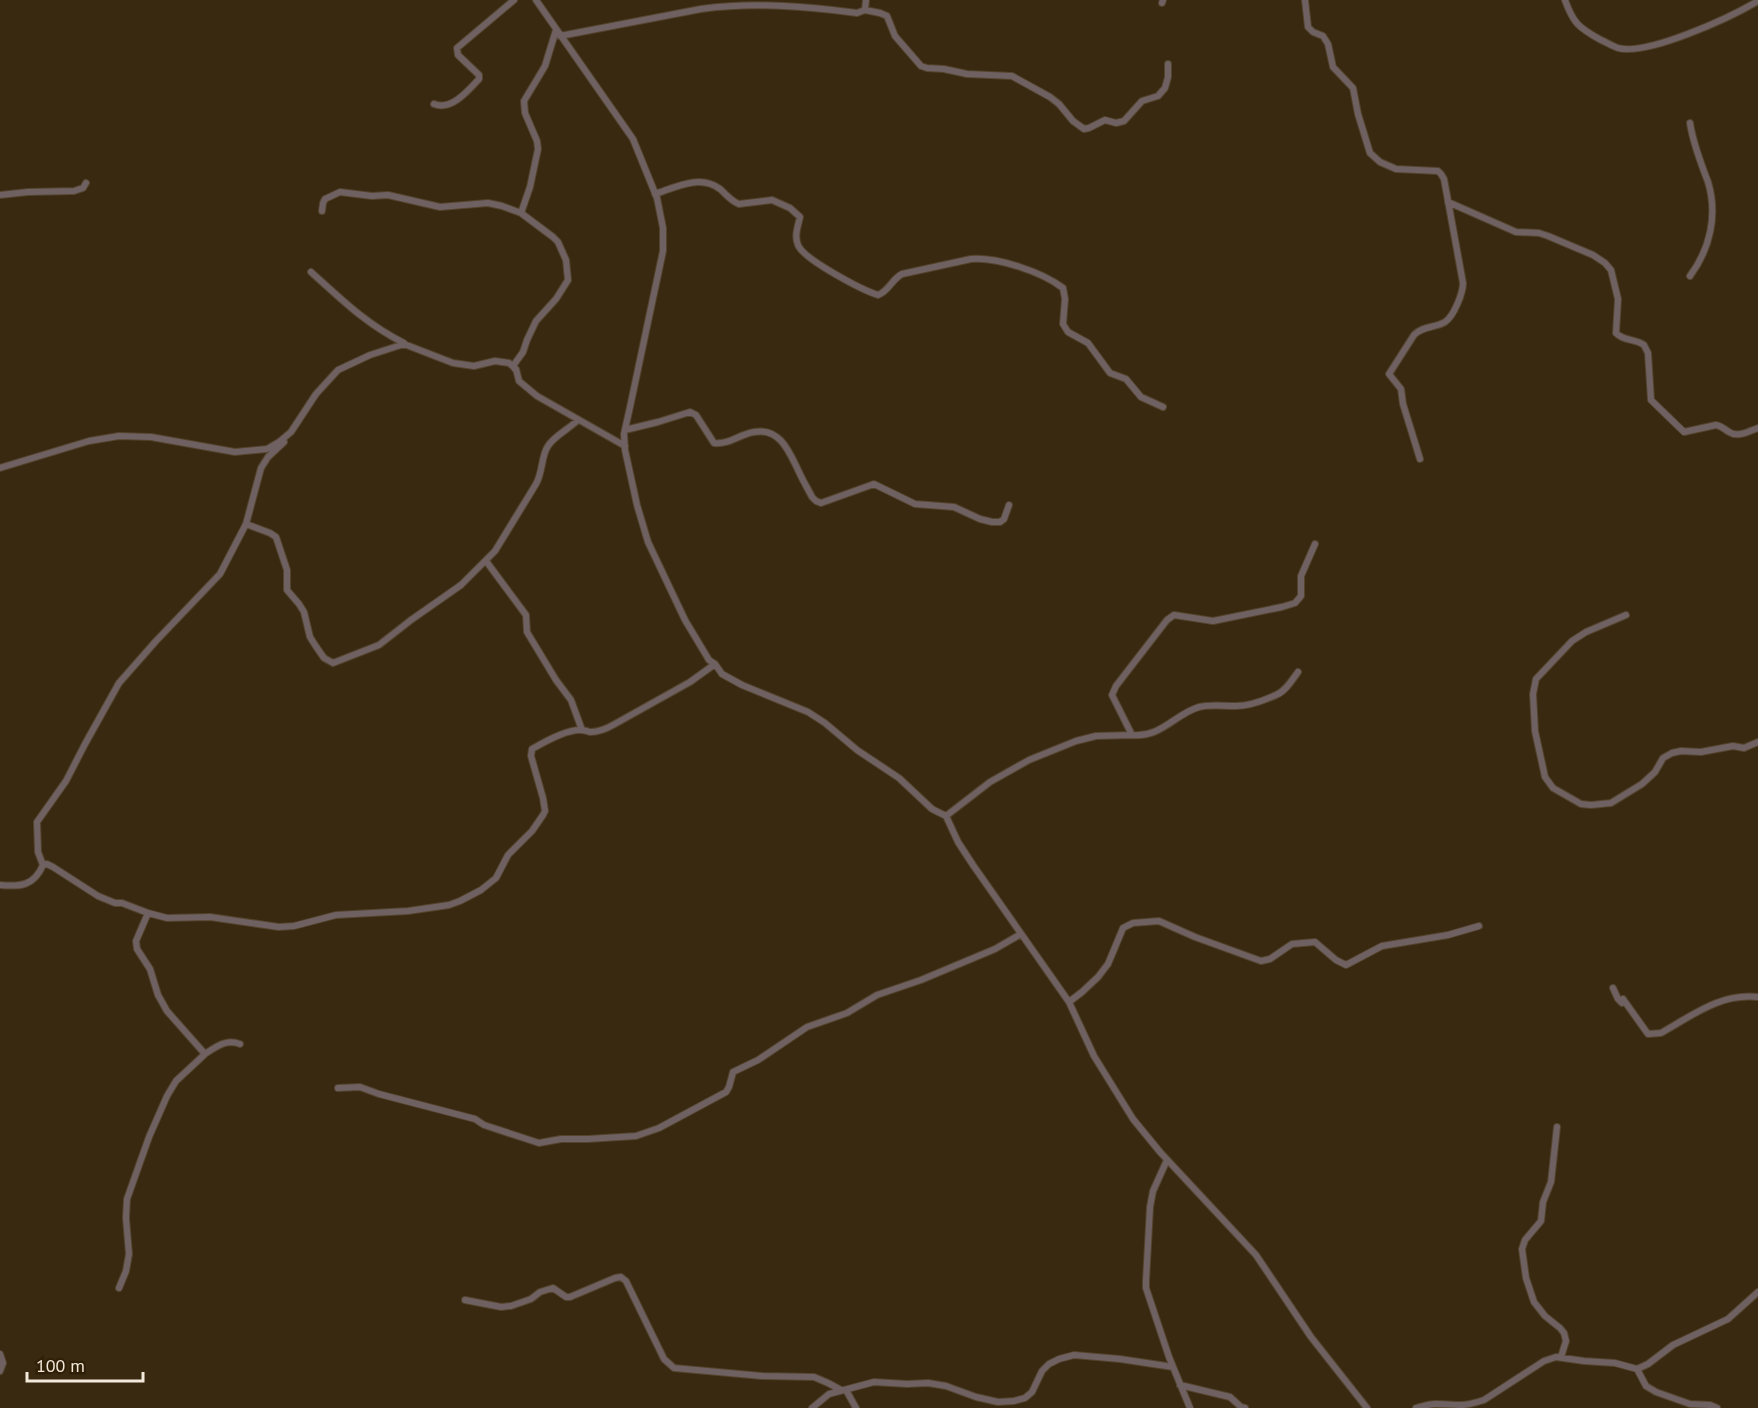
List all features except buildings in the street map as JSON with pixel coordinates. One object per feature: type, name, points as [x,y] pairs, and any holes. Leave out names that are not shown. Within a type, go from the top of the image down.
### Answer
[{"type":"street","points":[[434,104],[444,106],[451,104],[478,80],[479,75],[458,55],[457,48],[514,0]]},
{"type":"street","points":[[536,0],[633,139],[655,194],[663,228],[663,251],[625,430],[625,446],[637,505],[648,542],[685,620],[709,660],[722,674],[742,685],[808,712],[857,750],[899,778],[932,809],[946,816],[958,842],[973,865],[1069,1002],[1094,1056],[1133,1119],[1167,1160],[1256,1255],[1311,1337],[1367,1408]]},
{"type":"street","points":[[865,9],[866,0]]},
{"type":"street","points":[[1305,0],[1308,27],[1323,36],[1328,44],[1333,67],[1353,88],[1370,153],[1380,162],[1396,169],[1438,171],[1444,180],[1463,283],[1461,296],[1445,321],[1414,334],[1389,374],[1401,389],[1402,404],[1419,459]]},
{"type":"street","points":[[1565,0],[1570,15],[1578,26],[1622,48],[1645,47],[1676,39],[1740,12],[1758,1]]},
{"type":"street","points":[[558,33],[722,6],[789,5],[857,13],[865,9],[886,16],[895,36],[921,66],[927,69],[944,69],[967,74],[1012,76],[1050,97],[1084,129],[1105,120],[1116,123],[1124,121],[1142,101],[1158,96],[1165,88],[1168,64]]},
{"type":"street","points":[[521,213],[530,187],[538,149],[525,113],[524,101],[545,66],[558,33]]},
{"type":"street","points":[[1689,276],[1703,255],[1713,216],[1708,183],[1700,163],[1690,123]]},
{"type":"street","points":[[655,194],[682,185],[707,182],[722,190],[734,203],[771,200],[790,208],[800,217],[796,238],[801,250],[807,256],[878,295],[886,291],[893,280],[902,274],[978,258],[1005,263],[1046,277],[1063,288],[1065,299],[1063,324],[1068,332],[1088,343],[1110,373],[1126,379],[1141,398],[1163,407]]},
{"type":"street","points":[[0,195],[75,191],[83,188],[86,183]]},
{"type":"street","points":[[322,211],[326,199],[340,192],[372,196],[388,195],[440,207],[488,203],[521,213],[558,242],[566,260],[568,280],[533,327],[523,352],[513,366],[519,381],[578,420],[625,446]]},
{"type":"street","points":[[1448,202],[1516,232],[1539,233],[1548,236],[1605,262],[1611,270],[1618,299],[1616,333],[1618,336],[1644,345],[1648,353],[1650,400],[1684,432],[1716,425],[1734,434],[1742,434],[1758,428]]},
{"type":"street","points":[[311,272],[354,312],[404,344],[453,363],[474,366],[485,362],[501,361],[509,363],[516,369]]},
{"type":"street","points":[[43,865],[38,852],[37,822],[66,781],[119,683],[156,640],[220,574],[246,524],[261,468],[268,457],[284,442],[316,394],[338,370],[370,355],[404,344]]},
{"type":"street","points":[[625,430],[690,412],[696,415],[714,443],[732,441],[756,431],[772,434],[784,443],[812,497],[821,503],[874,484],[915,504],[954,507],[992,522],[1000,522],[1004,519],[1010,505]]},
{"type":"street","points":[[246,524],[276,537],[286,570],[287,590],[304,612],[310,636],[315,645],[324,658],[333,663],[379,645],[461,585],[486,561],[503,540],[536,484],[549,443],[578,420]]},
{"type":"street","points":[[0,468],[107,438],[151,437],[235,452],[267,448],[291,432]]},
{"type":"street","points":[[1132,735],[1112,694],[1167,620],[1174,615],[1213,621],[1282,608],[1295,603],[1301,596],[1301,576],[1315,544]]},
{"type":"street","points":[[486,561],[526,615],[527,632],[571,700],[582,730]]},
{"type":"street","points":[[1626,615],[1586,632],[1572,641],[1536,679],[1533,694],[1535,731],[1545,777],[1553,788],[1581,804],[1611,803],[1642,784],[1655,772],[1664,758],[1672,753],[1701,752],[1733,746],[1744,748],[1758,742]]},
{"type":"street","points":[[43,865],[53,867],[98,896],[167,918],[223,918],[279,927],[294,926],[336,915],[427,909],[460,901],[481,890],[496,878],[508,855],[532,831],[545,811],[531,756],[532,749],[548,740],[582,730],[588,732],[602,730],[613,725],[690,682],[715,664]]},
{"type":"street","points":[[946,816],[990,782],[1029,760],[1086,739],[1106,735],[1140,735],[1151,732],[1169,725],[1187,712],[1199,707],[1240,706],[1278,695],[1298,672]]},
{"type":"street","points":[[0,885],[19,887],[28,883],[43,865]]},
{"type":"street","points":[[148,913],[135,941],[137,949],[150,969],[158,995],[167,1011],[205,1054]]},
{"type":"street","points":[[1069,1002],[1098,977],[1108,964],[1123,928],[1133,923],[1160,921],[1195,937],[1261,961],[1292,944],[1315,942],[1336,960],[1346,965],[1382,946],[1448,935],[1479,926]]},
{"type":"street","points":[[338,1088],[360,1088],[475,1119],[484,1125],[539,1143],[561,1139],[636,1136],[659,1128],[726,1092],[733,1072],[758,1059],[807,1027],[847,1013],[877,995],[921,980],[995,949],[1021,934]]},
{"type":"street","points":[[1613,988],[1618,999],[1622,1003],[1623,999],[1642,1028],[1648,1034],[1654,1035],[1720,1000],[1741,996],[1758,997]]},
{"type":"street","points":[[119,1288],[126,1271],[129,1254],[127,1199],[149,1137],[167,1096],[176,1081],[205,1054],[225,1042],[240,1044]]},
{"type":"street","points":[[1557,1127],[1551,1182],[1543,1202],[1541,1221],[1525,1240],[1522,1249],[1526,1278],[1534,1302],[1545,1316],[1564,1333],[1566,1341],[1561,1357]]},
{"type":"street","points":[[1167,1160],[1153,1191],[1150,1207],[1146,1281],[1173,1367],[1190,1408]]},
{"type":"street","points":[[465,1300],[501,1307],[511,1306],[553,1288],[566,1297],[570,1297],[621,1277],[626,1281],[664,1359],[674,1368],[735,1374],[814,1377],[843,1390],[856,1408]]},
{"type":"street","points":[[1416,1408],[1436,1404],[1459,1408],[1469,1407],[1484,1400],[1544,1361],[1561,1357],[1615,1363],[1637,1369],[1648,1364],[1673,1345],[1728,1318],[1758,1292]]},
{"type":"street","points":[[0,1354],[3,1363],[0,1371]]},
{"type":"street","points":[[812,1408],[829,1394],[873,1382],[928,1383],[946,1386],[998,1402],[1014,1401],[1025,1398],[1032,1392],[1042,1371],[1049,1364],[1074,1355],[1173,1367]]},
{"type":"street","points":[[1637,1369],[1646,1386],[1656,1392],[1690,1404],[1710,1405],[1717,1408]]},
{"type":"street","points":[[1180,1385],[1230,1397],[1245,1408]]}]
